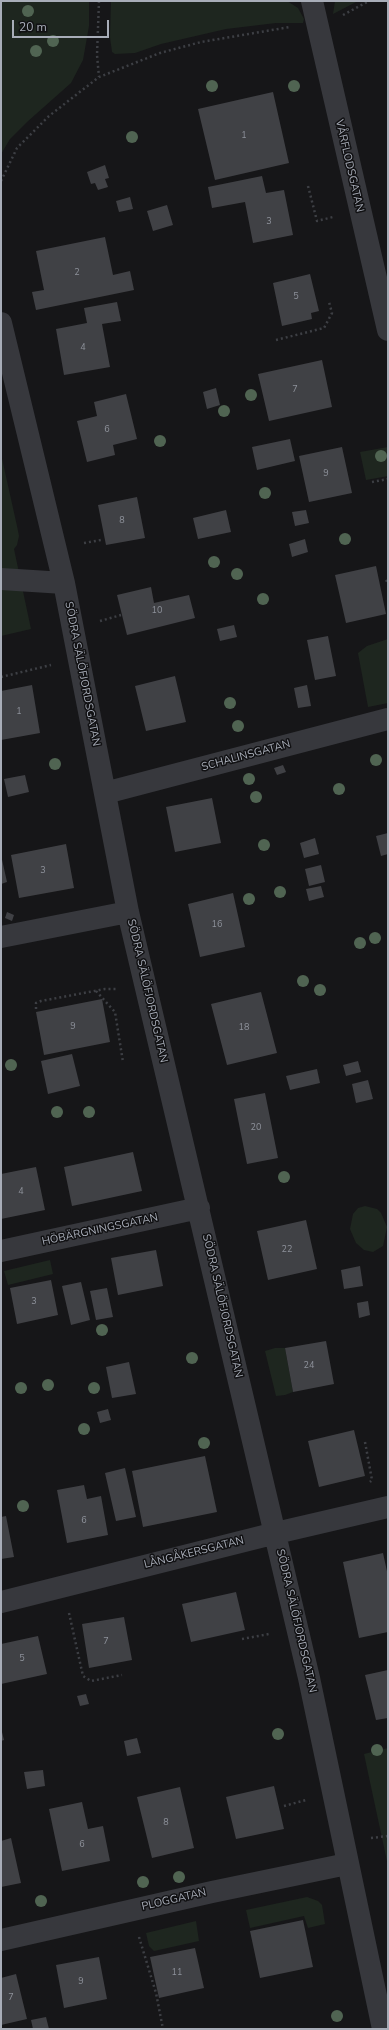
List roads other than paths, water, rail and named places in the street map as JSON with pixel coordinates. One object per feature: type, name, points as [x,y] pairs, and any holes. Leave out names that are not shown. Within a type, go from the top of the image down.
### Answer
[{"type":"street","name":"VÅRFLODSGATAN","points":[[312,1],[315,23],[388,330]]},
{"type":"street","name":"SÖDRA SÄLÖFJORDSGATAN","points":[[1,323],[64,583],[128,912],[276,1533],[309,1678],[382,2029]]},
{"type":"street","points":[[1,579],[64,583]]},
{"type":"street","name":"SCHALINSGATAN","points":[[105,793],[388,719]]},
{"type":"street","points":[[1,937],[128,912]]},
{"type":"street","name":"HÖBÄRGNINGSGATAN","points":[[1,1251],[199,1208]]},
{"type":"street","name":"LÅNGÅKERSGATAN","points":[[1,1602],[378,1509]]},
{"type":"street","name":"PLOGGATAN","points":[[1,1940],[347,1864]]}]
